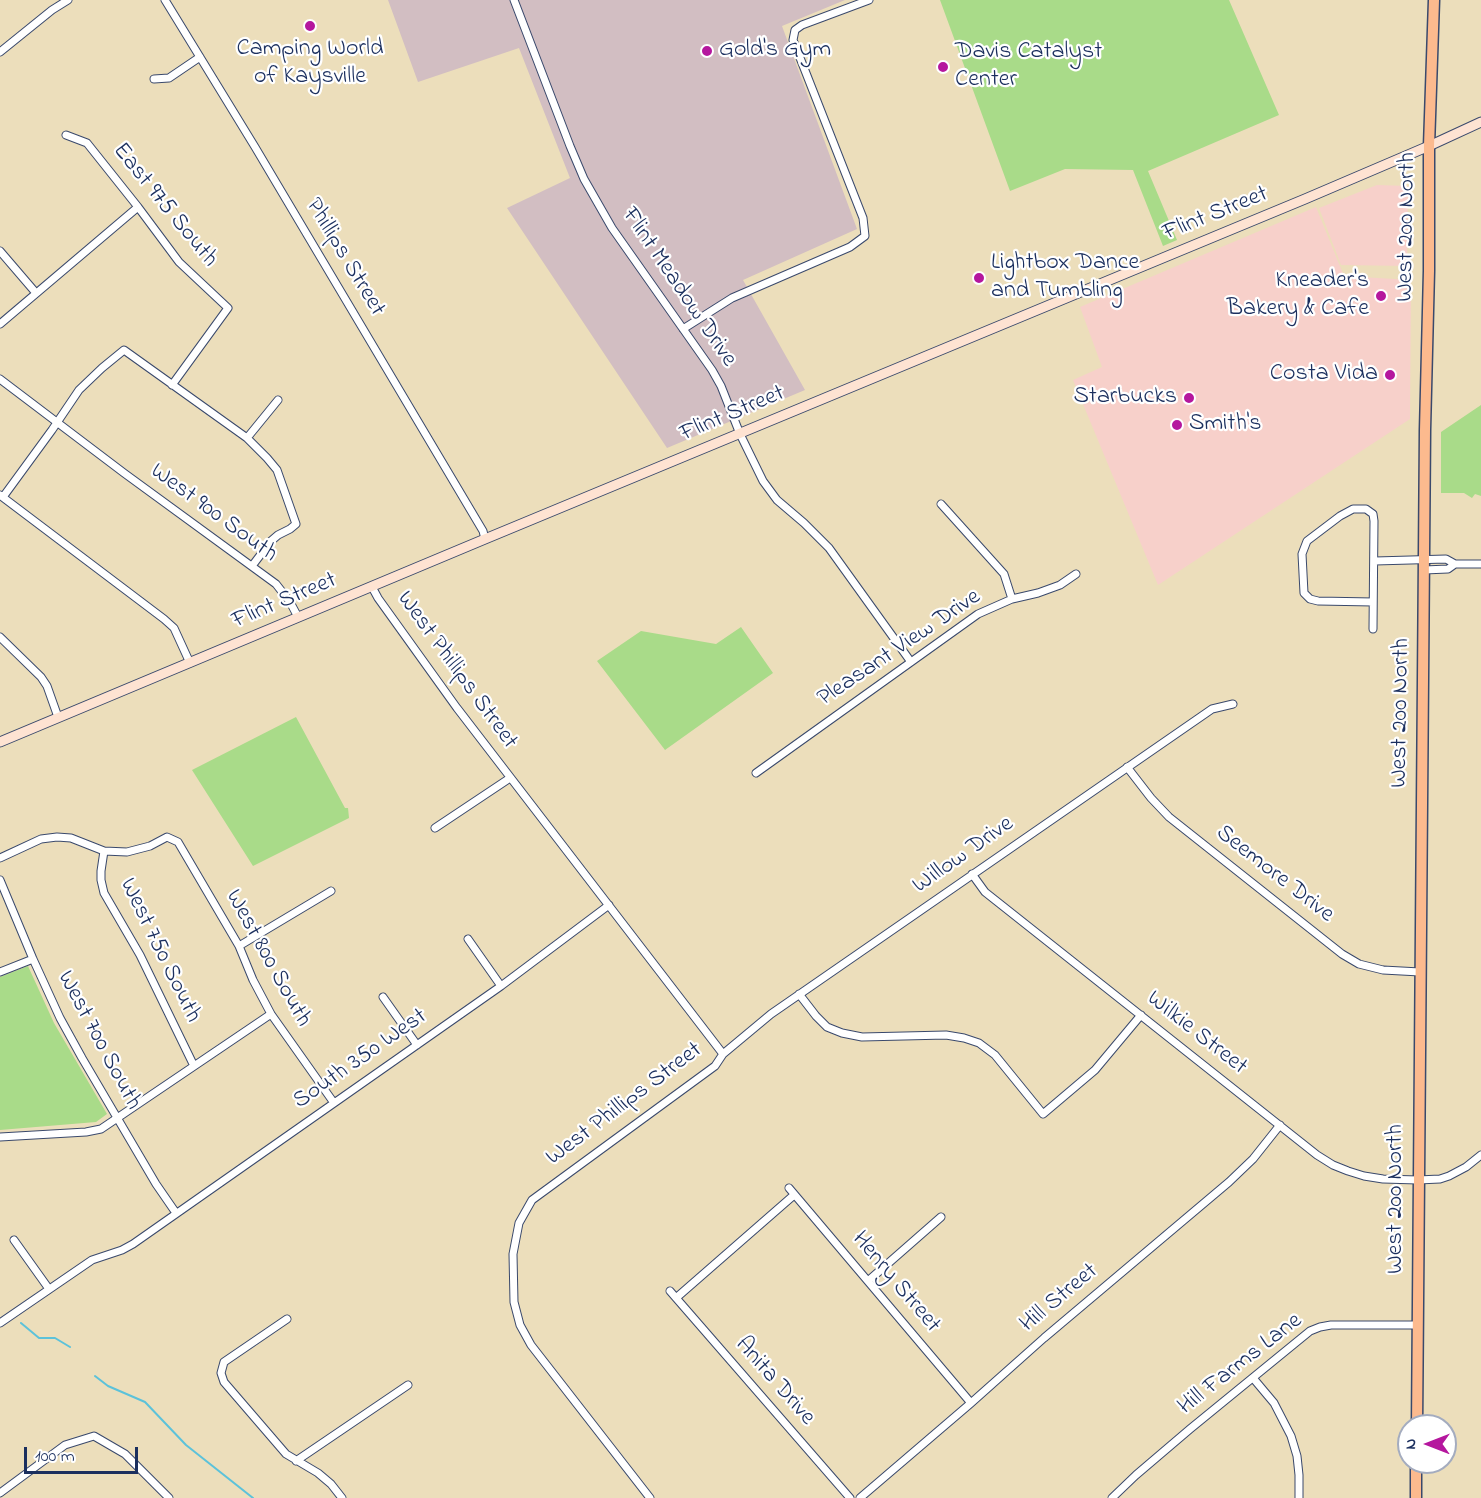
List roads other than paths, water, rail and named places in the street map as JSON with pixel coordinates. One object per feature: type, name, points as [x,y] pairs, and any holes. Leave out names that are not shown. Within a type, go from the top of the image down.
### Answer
[{"type":"main road","name":"West 200 North","points":[[1417,1414],[1429,146],[1434,0]]},
{"type":"main road","points":[[1416,1474],[1416,1498]]},
{"type":"street","points":[[0,52],[68,0]]},
{"type":"street","name":"Phillips Street","points":[[165,0],[471,510],[485,539]]},
{"type":"street","name":"Flint Meadow Drive","points":[[514,0],[585,179],[612,228],[712,370],[763,481],[777,500],[829,548],[911,662]]},
{"type":"street","points":[[683,329],[732,298],[850,247],[865,236],[863,218],[794,40],[795,30],[802,25],[869,0]]},
{"type":"street","points":[[154,79],[169,78],[200,57]]},
{"type":"street","name":"Flint Street","points":[[0,742],[1299,201],[1481,122]]},
{"type":"street","name":"East 975 South","points":[[66,135],[87,143],[179,262],[228,308],[172,385]]},
{"type":"street","points":[[0,324],[138,207]]},
{"type":"street","points":[[0,251],[36,293]]},
{"type":"street","points":[[190,663],[174,628],[164,619],[1,496],[57,423],[79,390],[124,350],[247,438],[277,470],[296,524],[271,541],[252,566]]},
{"type":"street","name":"West 900 South","points":[[0,379],[276,584],[298,617]]},
{"type":"street","points":[[247,438],[278,400]]},
{"type":"street","points":[[941,504],[1004,574],[1012,599]]},
{"type":"street","points":[[1373,602],[1318,601],[1306,597],[1304,593],[1302,554],[1307,541],[1353,509],[1366,509],[1373,514],[1375,561],[1373,629]]},
{"type":"street","points":[[1375,561],[1424,565],[1446,559],[1455,564],[1481,564]]},
{"type":"street","name":"Pleasant View Drive","points":[[756,773],[978,614],[1012,599],[1060,585],[1076,574]]},
{"type":"street","name":"West Phillips Street","points":[[372,586],[378,598],[457,708],[723,1054],[715,1066],[532,1200],[519,1223],[513,1254],[514,1302],[520,1325],[531,1345],[649,1498]]},
{"type":"street","points":[[0,637],[47,686],[58,717]]},
{"type":"street","name":"Willow Drive","points":[[723,1054],[799,994],[1127,767],[1212,709],[1233,704]]},
{"type":"street","name":"Seemore Drive","points":[[1127,767],[1150,798],[1169,817],[1342,954],[1359,964],[1383,970],[1420,972]]},
{"type":"street","points":[[435,828],[510,778]]},
{"type":"street","points":[[0,858],[41,839],[57,837],[71,838],[104,851]]},
{"type":"street","name":"West 800 South","points":[[104,851],[127,852],[150,846],[166,837],[178,842],[239,946],[253,980],[271,1014],[334,1103]]},
{"type":"street","name":"West 750 South","points":[[104,851],[101,871],[104,893],[140,955],[194,1065]]},
{"type":"street","name":"Wilkie Street","points":[[972,874],[986,892],[1317,1155],[1333,1165],[1348,1172],[1383,1179],[1440,1179],[1466,1167],[1481,1155]]},
{"type":"street","name":"West 700 South","points":[[0,880],[60,1018],[156,1184],[176,1213]]},
{"type":"street","points":[[239,946],[331,891]]},
{"type":"street","name":"South 350 West","points":[[0,1323],[92,1260],[133,1244],[501,986],[609,905]]},
{"type":"street","points":[[468,939],[501,986]]},
{"type":"street","points":[[0,972],[33,959]]},
{"type":"street","points":[[799,994],[827,1027],[842,1033],[862,1037],[946,1035],[979,1043],[995,1054],[1044,1114],[1095,1070],[1141,1015]]},
{"type":"street","points":[[383,997],[417,1045]]},
{"type":"street","points":[[0,1137],[86,1132],[101,1129],[271,1014]]},
{"type":"street","name":"Hill Street","points":[[860,1498],[972,1403],[1044,1338],[1229,1182],[1253,1159],[1280,1125]]},
{"type":"street","name":"Henry Street","points":[[789,1188],[972,1403]]},
{"type":"street","points":[[676,1298],[795,1195]]},
{"type":"street","points":[[868,1281],[941,1217]]},
{"type":"street","points":[[14,1240],[49,1289]]},
{"type":"street","name":"Anita Drive","points":[[670,1291],[850,1498]]},
{"type":"street","points":[[286,1319],[224,1362],[221,1373],[224,1382],[286,1454],[318,1473],[342,1498]]},
{"type":"street","name":"Hill Farms Lane","points":[[1112,1498],[1136,1475],[1301,1337],[1320,1327],[1331,1325],[1417,1325]]},
{"type":"street","points":[[1253,1378],[1274,1403],[1291,1436],[1297,1455],[1299,1498]]},
{"type":"street","points":[[296,1461],[408,1385]]},
{"type":"street","points":[[0,1494],[64,1445],[94,1436],[125,1454],[169,1498]]},
{"type":"waterway","points":[[21,1323],[39,1338],[55,1338],[70,1347]]},
{"type":"waterway","points":[[95,1376],[108,1386],[145,1402],[186,1445],[253,1498]]},
{"type":"place","name":"Camping World of Kaysville","points":[[310,26]]},
{"type":"place","name":"Gold's Gym","points":[[707,51]]},
{"type":"place","name":"Davis Catalyst Center","points":[[943,67]]},
{"type":"place","name":"Lightbox Dance and Tumbling","points":[[979,278]]},
{"type":"place","name":"Kneader's Bakery & Cafe","points":[[1381,296]]},
{"type":"place","name":"Costa Vida","points":[[1390,375]]},
{"type":"place","name":"Starbucks","points":[[1189,398]]},
{"type":"place","name":"Smith's","points":[[1177,425]]}]
